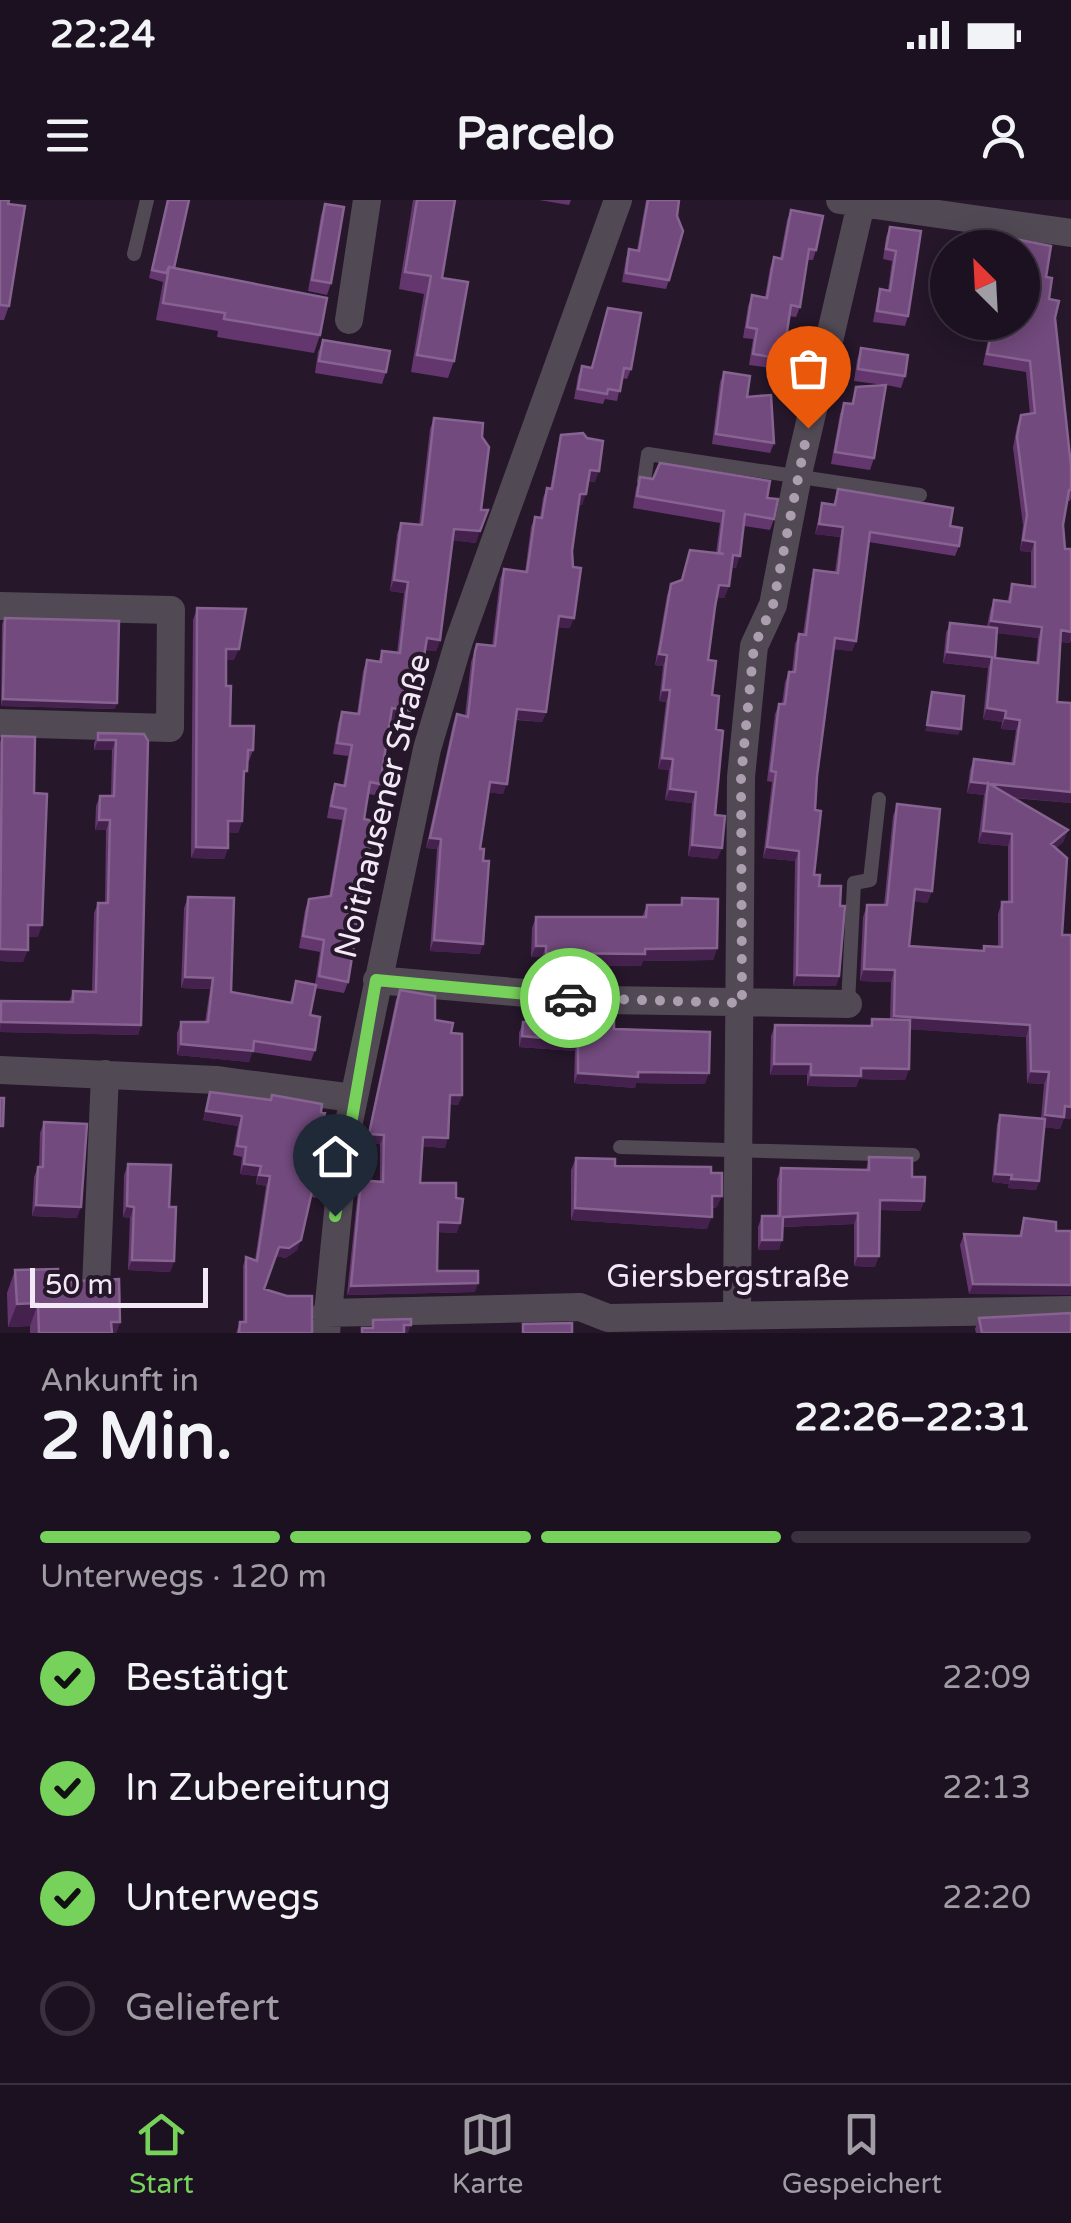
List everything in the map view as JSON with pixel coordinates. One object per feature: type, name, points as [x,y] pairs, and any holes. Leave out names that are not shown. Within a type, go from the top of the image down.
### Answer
[{"type":"street","points":[[350,320],[368,200]]},
{"type":"street","name":"Noithausener Straße","points":[[326,1323],[352,1098],[444,689],[618,200]]},
{"type":"street","points":[[738,1314],[741,777],[754,646],[773,605],[850,202],[906,205],[1071,233]]},
{"type":"street","points":[[0,606],[171,610],[170,728],[0,723]]},
{"type":"street","points":[[376,980],[536,996],[848,1004]]},
{"type":"street","points":[[0,1070],[246,1083],[352,1098]]},
{"type":"street","points":[[96,1288],[104,1074]]},
{"type":"street","name":"Giersbergstraße","points":[[326,1323],[580,1306],[608,1318],[1071,1310]]},
{"type":"lane","points":[[134,254],[147,200]]},
{"type":"lane","points":[[644,482],[648,454],[799,472],[920,495]]},
{"type":"lane","points":[[848,1004],[854,883],[870,880],[879,799]]},
{"type":"lane","points":[[620,1148],[914,1155]]},
{"type":"building","points":[[0,200],[25,206],[9,306],[0,305]]},
{"type":"building","points":[[168,200],[189,200],[174,268],[169,267],[166,273],[152,270]]},
{"type":"building","points":[[417,200],[455,200],[442,278],[468,282],[454,361],[417,355],[431,276],[405,272]]},
{"type":"building","points":[[648,200],[679,200],[677,216],[683,231],[669,280],[626,273],[629,249],[639,251]]},
{"type":"building","points":[[325,204],[344,207],[331,283],[312,280]]},
{"type":"building","points":[[791,210],[823,216],[816,250],[809,249],[800,307],[791,305],[783,359],[753,354],[757,329],[747,327],[752,295],[767,298],[774,257],[782,259]]},
{"type":"building","points":[[890,227],[921,231],[908,316],[877,311],[880,289],[890,291],[896,251],[886,249]]},
{"type":"building","points":[[1040,244],[1051,246],[1046,277],[1052,278],[1049,299],[1059,301],[1055,318],[1071,466],[1071,490],[1063,525],[1065,549],[1071,549],[1071,632],[1061,630],[1057,702],[1071,703],[1071,792],[971,782],[974,759],[1014,764],[1020,720],[1005,718],[1006,711],[987,708],[992,657],[947,652],[950,623],[997,628],[995,658],[1038,663],[1042,627],[991,621],[994,600],[1010,602],[1012,584],[1035,587],[1035,542],[1023,540],[1027,515],[1017,437],[1021,415],[1035,413],[1030,361],[987,354],[990,340],[1040,340]]},
{"type":"building","points":[[169,267],[327,298],[320,335],[224,319],[225,313],[163,303]]},
{"type":"building","points":[[608,308],[641,313],[631,369],[624,368],[620,391],[608,389],[607,394],[578,389],[582,366],[592,368]]},
{"type":"building","points":[[323,340],[390,351],[386,372],[319,361]]},
{"type":"building","points":[[861,348],[908,355],[905,376],[858,369]]},
{"type":"building","points":[[724,372],[750,376],[747,397],[771,395],[774,443],[716,434]]},
{"type":"building","points":[[886,385],[874,458],[835,452],[844,403],[853,404],[856,387]]},
{"type":"building","points":[[434,418],[483,423],[482,437],[489,447],[481,510],[488,510],[480,531],[454,529],[440,640],[427,638],[424,656],[418,655],[410,711],[392,708],[380,784],[370,782],[364,819],[374,821],[348,982],[319,976],[324,940],[303,936],[309,899],[331,896],[346,809],[331,806],[335,784],[345,786],[352,745],[337,743],[342,712],[359,714],[367,660],[381,662],[382,651],[400,653],[408,582],[394,580],[401,523],[422,525]]},
{"type":"building","points":[[583,433],[587,438],[603,441],[599,471],[590,470],[586,494],[580,494],[572,551],[573,567],[581,568],[574,618],[559,616],[546,712],[517,709],[507,784],[490,782],[480,849],[484,849],[483,861],[489,861],[483,944],[434,940],[441,839],[430,838],[457,714],[468,717],[477,644],[495,646],[504,569],[527,572],[535,517],[542,518],[547,488],[552,489],[561,435]]},
{"type":"building","points":[[660,463],[770,481],[767,498],[778,499],[774,519],[745,514],[740,556],[733,555],[729,586],[719,585],[715,607],[708,660],[716,661],[712,695],[719,696],[716,729],[723,731],[715,815],[725,816],[722,848],[692,845],[696,792],[670,789],[673,759],[662,758],[670,690],[663,690],[667,655],[659,654],[671,584],[682,580],[690,550],[724,554],[719,553],[724,511],[637,496],[640,477],[653,479]]},
{"type":"building","points":[[838,489],[953,508],[950,526],[962,528],[959,546],[870,532],[856,641],[835,638],[817,776],[815,810],[821,811],[814,875],[820,875],[819,886],[841,886],[840,906],[845,906],[839,976],[797,975],[799,851],[767,847],[776,772],[771,771],[779,704],[785,704],[789,672],[795,672],[799,634],[806,635],[814,570],[838,573],[843,527],[819,524],[822,503],[835,505]]},
{"type":"building","points":[[197,608],[246,609],[239,649],[226,649],[226,686],[231,686],[230,726],[254,726],[253,750],[248,750],[244,771],[242,821],[228,821],[228,848],[196,847]]},
{"type":"building","points":[[5,618],[119,621],[117,703],[3,699]]},
{"type":"building","points":[[932,692],[964,696],[961,729],[927,725]]},
{"type":"building","points":[[98,733],[144,734],[148,741],[141,1025],[1,1022],[1,1001],[73,1002],[73,991],[96,992],[98,903],[108,903],[110,820],[99,820],[100,796],[114,796],[116,740],[98,740]]},
{"type":"building","points":[[2,736],[35,737],[34,793],[47,794],[42,925],[28,925],[28,950],[0,949]]},
{"type":"building","points":[[988,783],[1068,830],[1051,844],[1067,858],[1062,935],[1071,935],[1071,1107],[1065,1106],[1064,1117],[1045,1115],[1049,1072],[1031,1071],[1030,1025],[894,1016],[895,970],[864,969],[867,905],[887,905],[897,804],[940,809],[932,891],[915,889],[909,946],[984,951],[984,946],[1002,947],[1002,902],[1012,902],[1012,834],[983,831]]},
{"type":"building","points":[[188,897],[234,898],[231,992],[292,1003],[296,981],[316,985],[310,1015],[320,1017],[315,1050],[254,1041],[253,1051],[181,1044],[181,1022],[208,1022],[213,978],[185,977]]},
{"type":"building","points":[[682,898],[718,899],[717,948],[645,949],[645,954],[546,953],[546,946],[536,946],[536,917],[646,917],[647,905],[682,905]]},
{"type":"building","points":[[400,990],[435,996],[435,1020],[453,1023],[451,1033],[462,1034],[462,1095],[450,1095],[448,1138],[423,1137],[420,1183],[456,1183],[456,1198],[463,1199],[460,1223],[438,1222],[437,1271],[478,1271],[478,1283],[351,1286],[361,1180],[383,1182],[384,1135],[369,1134]]},
{"type":"building","points":[[872,1019],[910,1020],[909,1069],[861,1068],[861,1076],[811,1075],[811,1064],[774,1064],[775,1025],[872,1026]]},
{"type":"building","points":[[614,1021],[614,1029],[710,1032],[709,1073],[638,1072],[638,1077],[578,1073],[578,1041],[522,1036],[523,1022]]},
{"type":"building","points":[[210,1092],[271,1100],[272,1095],[322,1104],[321,1112],[325,1113],[315,1158],[327,1160],[323,1188],[313,1187],[301,1240],[289,1248],[279,1247],[264,1289],[287,1296],[312,1296],[312,1333],[239,1333],[240,1322],[246,1322],[246,1257],[257,1261],[270,1176],[259,1175],[261,1166],[244,1164],[246,1147],[237,1146],[242,1116],[206,1111]]},
{"type":"building","points":[[0,1098],[4,1098],[3,1126],[0,1126]]},
{"type":"building","points":[[1000,1115],[1045,1119],[1039,1181],[995,1174]]},
{"type":"building","points":[[44,1122],[87,1124],[81,1207],[36,1205],[38,1167],[43,1167]]},
{"type":"building","points":[[869,1157],[912,1158],[912,1177],[925,1177],[924,1201],[880,1200],[879,1256],[858,1256],[858,1213],[783,1217],[782,1240],[762,1240],[762,1216],[780,1216],[781,1168],[869,1170]]},
{"type":"building","points":[[576,1158],[615,1159],[615,1166],[711,1167],[711,1173],[722,1173],[722,1196],[712,1196],[712,1217],[575,1208]]},
{"type":"building","points":[[128,1164],[171,1165],[169,1207],[176,1207],[174,1261],[132,1260],[134,1207],[127,1206]]},
{"type":"building","points":[[1024,1218],[1056,1222],[1056,1231],[1071,1231],[1071,1285],[973,1284],[964,1234],[1021,1236]]},
{"type":"building","points":[[58,1269],[58,1282],[119,1279],[120,1322],[111,1322],[112,1333],[39,1333],[38,1303],[17,1304],[15,1270]]},
{"type":"building","points":[[1071,1313],[1071,1333],[982,1333],[979,1318]]},
{"type":"building","points":[[411,1319],[411,1325],[404,1325],[404,1333],[362,1333],[362,1328],[373,1328],[373,1320]]},
{"type":"building","points":[[572,1323],[572,1333],[523,1333],[523,1324]]},
{"type":"way so far","points":[[570,998],[742,1003],[741,777],[754,646],[773,605],[808,428]]},
{"type":"route","points":[[335,1216],[352,1098],[376,980],[570,998]]}]
